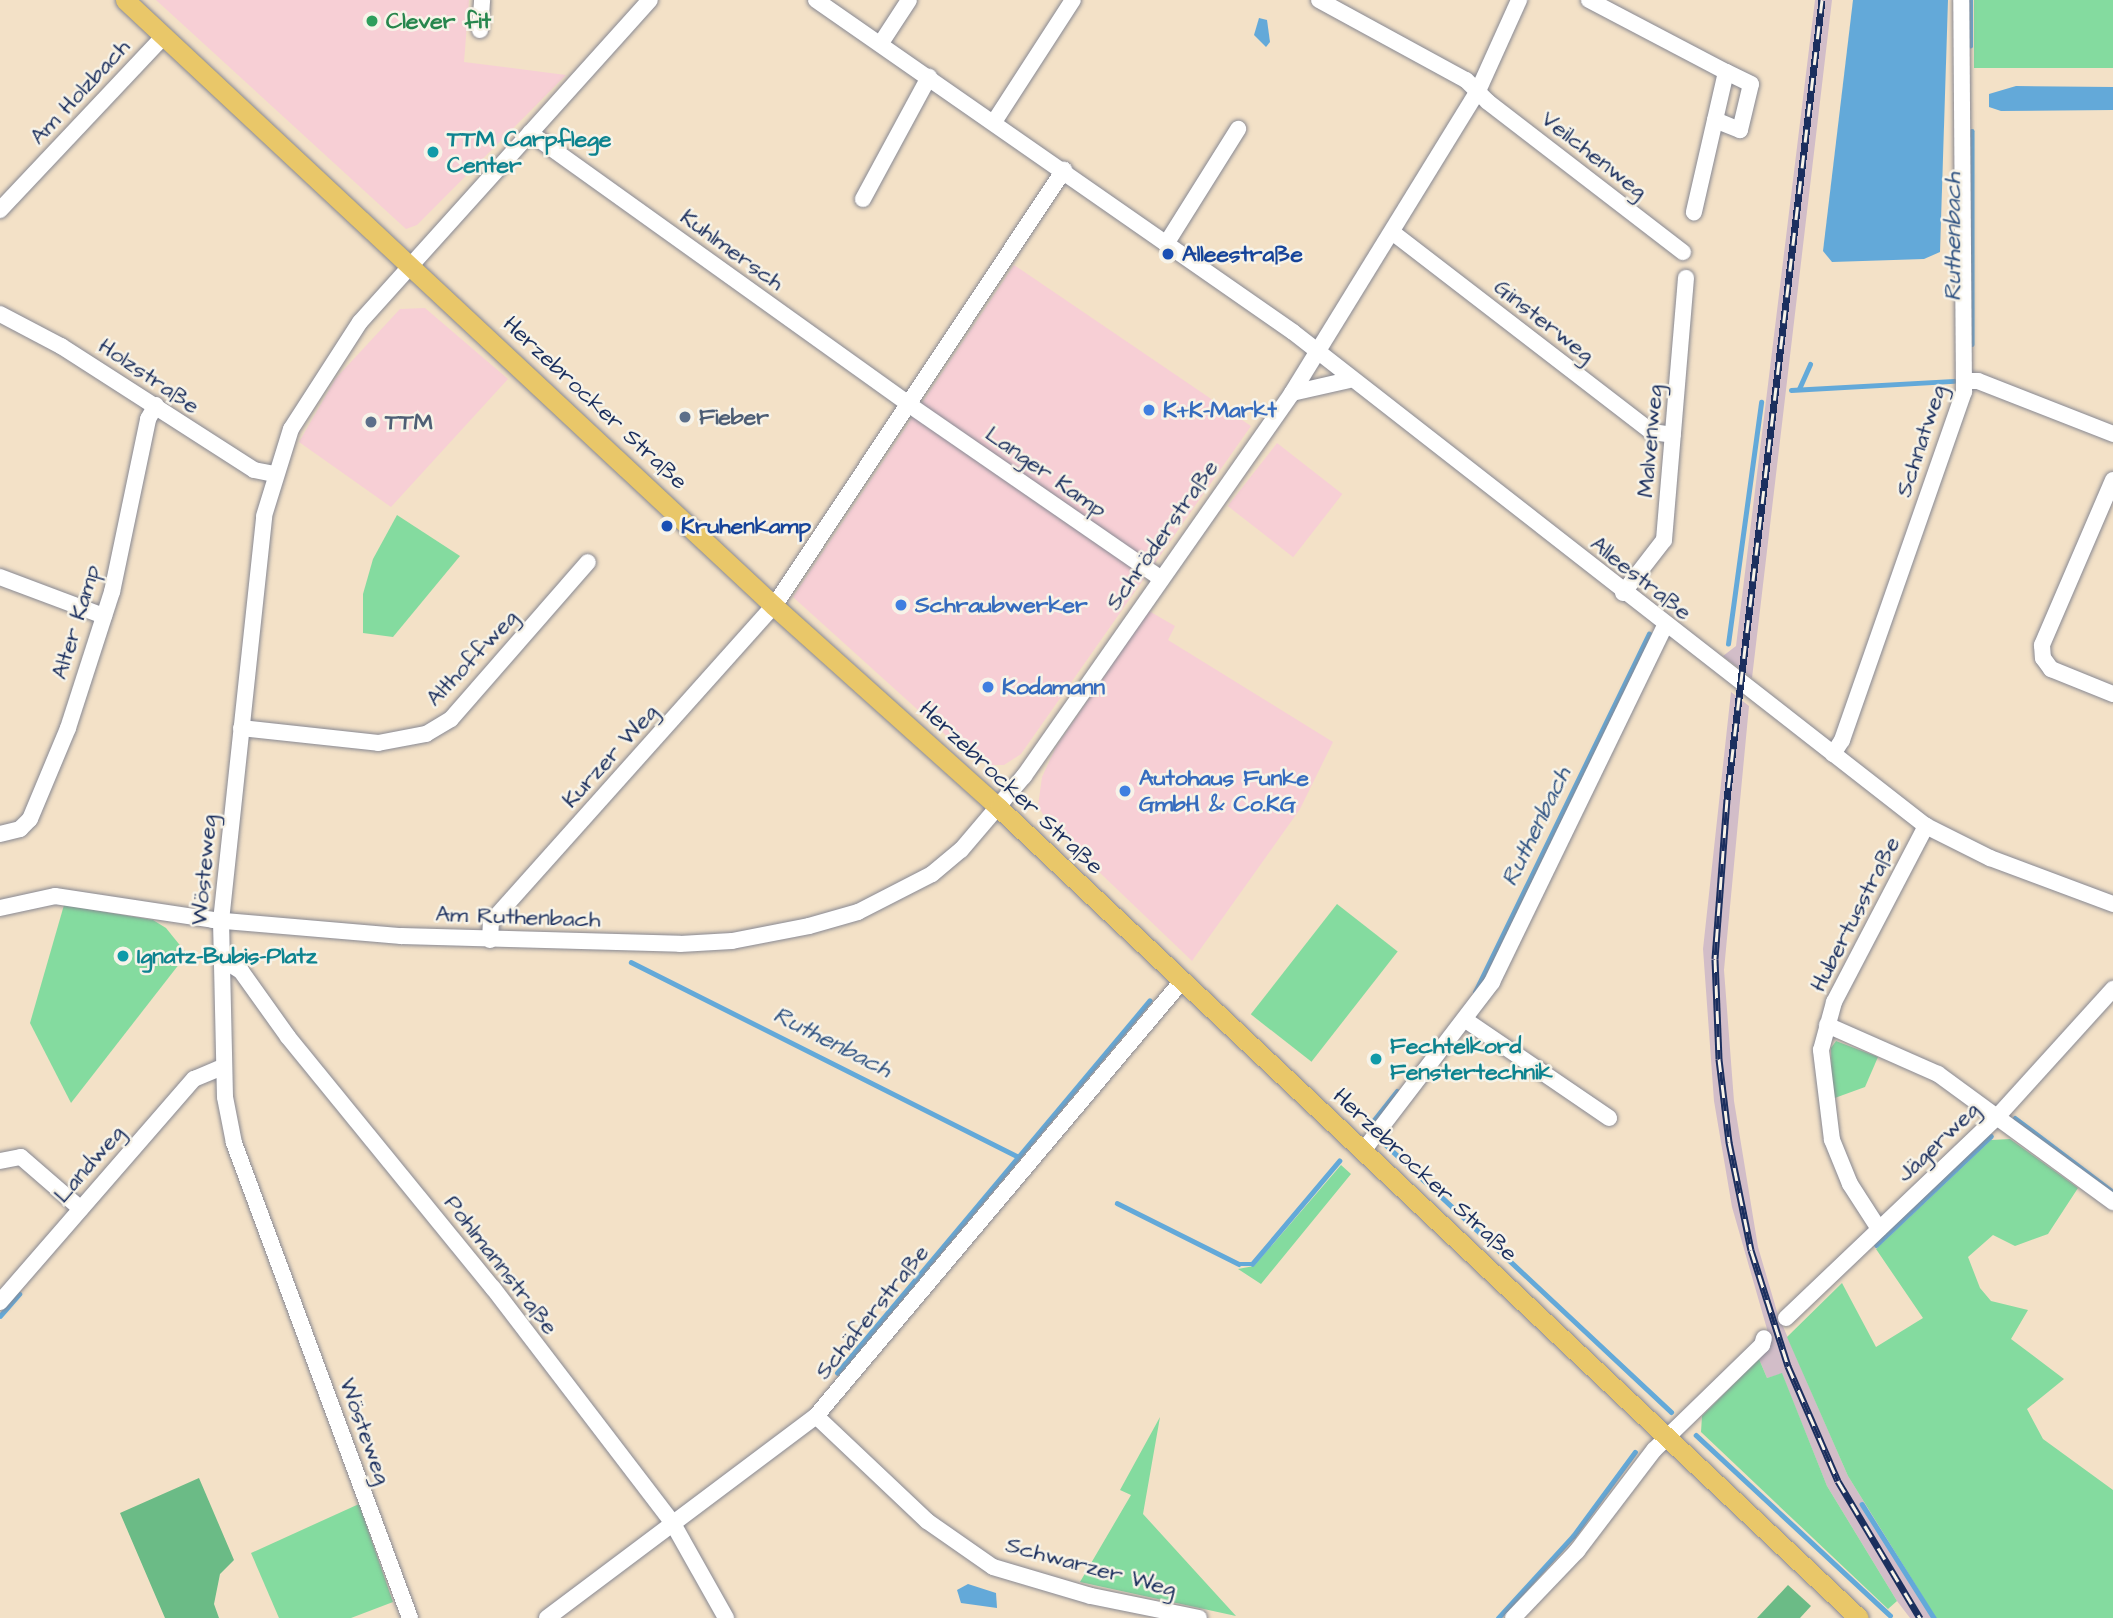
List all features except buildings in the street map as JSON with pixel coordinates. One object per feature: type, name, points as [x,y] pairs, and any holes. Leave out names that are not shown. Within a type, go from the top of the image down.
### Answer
[{"type":"main road","name":"Herzebrocker Straße","points":[[125,0],[774,606],[999,808],[1669,1436],[1858,1618]]},
{"type":"street","points":[[480,30],[482,0]]},
{"type":"street","name":"Wösteweg","points":[[410,1618],[234,1143],[222,1067],[221,920],[264,516],[274,474],[291,429],[328,366],[411,265],[650,0]]},
{"type":"street","name":"Alleestraße","points":[[816,0],[1064,170],[1315,351],[1665,626],[1926,826],[1990,858],[2113,904]]},
{"type":"street","points":[[881,43],[909,0]]},
{"type":"street","points":[[993,122],[1073,0]]},
{"type":"street","name":"Veilchenweg","points":[[1319,0],[1466,80],[1683,253]]},
{"type":"street","name":"Schröderstraße","points":[[999,808],[1159,577],[1292,393],[1315,351],[1478,91],[1519,0]]},
{"type":"street","points":[[1590,0],[1751,84],[1740,130],[1714,120]]},
{"type":"street","name":"Schnatweg","points":[[1833,754],[1869,663],[1965,381],[1961,0]]},
{"type":"street","name":"Am Holzbach","points":[[0,210],[164,36]]},
{"type":"street","points":[[1694,212],[1726,72]]},
{"type":"street","points":[[863,199],[929,77]]},
{"type":"street","points":[[1166,244],[1238,129]]},
{"type":"street","name":"Kuhlmersch","points":[[530,133],[908,404]]},
{"type":"street","points":[[774,606],[1064,170]]},
{"type":"street","name":"Ginsterweg","points":[[1392,232],[1652,432],[1673,435]]},
{"type":"street","name":"Malvenweg","points":[[1623,593],[1664,540],[1686,278]]},
{"type":"street","name":"Holzstraße","points":[[0,314],[156,405],[178,424],[254,470],[274,474]]},
{"type":"street","points":[[1292,393],[1349,380]]},
{"type":"street","points":[[1965,381],[1978,381],[2113,434]]},
{"type":"street","name":"Langer Kamp","points":[[908,404],[1159,577]]},
{"type":"street","name":"Alter Kamp","points":[[3,835],[30,819],[68,727],[104,616],[148,419],[156,405]]},
{"type":"street","points":[[2113,480],[2042,645],[2043,658],[2051,669],[2113,694]]},
{"type":"street","name":"Althoffweg","points":[[241,728],[378,743],[426,734],[451,719],[588,562]]},
{"type":"street","points":[[1,582],[104,616]]},
{"type":"street","name":"Kurzer Weg","points":[[490,940],[491,922],[774,606]]},
{"type":"street","points":[[1363,1152],[1467,1021],[1492,982],[1665,626]]},
{"type":"street","name":"Am Ruthenbach","points":[[0,908],[55,896],[221,920],[490,940],[680,944],[732,941],[809,926],[858,912],[932,874],[999,808]]},
{"type":"street","name":"Hubertusstraße","points":[[1879,1229],[1850,1184],[1832,1140],[1821,1050],[1827,1025],[1861,944],[1926,826]]},
{"type":"street","name":"Pohlmannstraße","points":[[220,958],[241,971],[288,1037],[493,1288],[672,1522],[726,1618]]},
{"type":"street","name":"Schäferstraße","points":[[547,1618],[816,1416],[1182,981]]},
{"type":"street","name":"Jägerweg","points":[[1786,1318],[1997,1117],[2113,989]]},
{"type":"street","points":[[1467,1021],[1609,1118]]},
{"type":"street","name":"Hubertusstraße","points":[[1827,1025],[1938,1074],[2113,1202]]},
{"type":"street","name":"Landweg","points":[[0,1302],[194,1079],[222,1067]]},
{"type":"street","points":[[0,1161],[21,1157],[81,1209]]},
{"type":"street","points":[[1513,1618],[1577,1551],[1669,1436],[1762,1345],[1763,1338]]},
{"type":"street","name":"Schwarzer Weg","points":[[816,1416],[927,1521],[993,1567],[1091,1596],[1199,1618]]},
{"type":"shaded area","points":[[156,0],[469,0],[464,62],[566,75],[417,225],[406,229]]},
{"type":"shaded area","points":[[1815,0],[1832,0],[1752,678],[1723,656],[1736,646]]},
{"type":"shaded area","points":[[1014,265],[1251,426],[1021,754],[1004,765],[989,765],[970,757],[793,597]]},
{"type":"shaded area","points":[[425,308],[508,379],[391,507],[299,442],[336,378],[400,309]]},
{"type":"shaded area","points":[[1277,443],[1342,494],[1293,557],[1228,506]]},
{"type":"shaded area","points":[[1149,611],[1175,626],[1168,640],[1333,742],[1300,809],[1192,961],[1048,823],[1038,806],[1042,777],[1056,747]]},
{"type":"shaded area","points":[[1731,692],[1749,706],[1724,970],[1734,1101],[1758,1247],[1778,1315],[1848,1476],[1936,1618],[1910,1618],[1897,1601],[1827,1486],[1782,1374],[1767,1378],[1759,1359],[1771,1343],[1732,1207],[1714,1101],[1703,949]]},
{"type":"green space","points":[[1974,0],[2113,0],[2113,68],[1974,68]]},
{"type":"green space","points":[[397,515],[460,556],[393,637],[363,633],[363,594],[373,559]]},
{"type":"green space","points":[[1337,904],[1398,951],[1311,1062],[1251,1014]]},
{"type":"green space","points":[[64,905],[153,920],[166,928],[187,954],[71,1103],[30,1023]]},
{"type":"green space","points":[[1836,1041],[1878,1057],[1865,1087],[1832,1099],[1831,1048]]},
{"type":"green space","points":[[2010,1139],[2078,1188],[2048,1234],[2015,1246],[1993,1235],[1968,1257],[1980,1288],[1991,1301],[2028,1310],[2011,1339],[2064,1379],[2027,1409],[2043,1439],[2113,1490],[2113,1618],[1936,1618],[1848,1476],[1787,1337],[1842,1283],[1876,1347],[1923,1318],[1876,1249],[1991,1140]]},
{"type":"green space","points":[[1341,1165],[1351,1174],[1261,1284],[1238,1269],[1254,1266]]},
{"type":"green space","points":[[1759,1359],[1767,1378],[1782,1373],[1827,1486],[1897,1601],[1888,1609],[1701,1432],[1702,1416]]},
{"type":"green space","points":[[1160,1417],[1143,1514],[1236,1616],[1080,1582],[1131,1495],[1120,1490]]},
{"type":"green space","points":[[199,1478],[234,1560],[220,1574],[214,1604],[219,1618],[165,1618],[120,1513]]},
{"type":"green space","points":[[359,1504],[393,1602],[351,1618],[279,1618],[251,1553]]},
{"type":"green space","points":[[1788,1585],[1811,1606],[1800,1618],[1757,1618]]},
{"type":"water","points":[[1853,0],[1948,0],[1940,252],[1924,259],[1832,262],[1823,251]]},
{"type":"water","points":[[1259,18],[1267,20],[1270,42],[1266,47],[1254,35]]},
{"type":"water","points":[[2016,86],[2113,87],[2113,110],[2001,111],[1989,107],[1989,94]]},
{"type":"water","points":[[968,1584],[996,1593],[997,1608],[961,1603],[957,1590]]},
{"type":"waterway","name":"Ruthenbach","points":[[1970,0],[1970,46]]},
{"type":"waterway","name":"Ruthenbach","points":[[1972,131],[1972,344]]},
{"type":"waterway","points":[[1799,389],[1810,364]]},
{"type":"waterway","name":"Ruthenbach","points":[[1791,390],[1954,381]]},
{"type":"waterway","name":"Ruthenbach","points":[[1728,644],[1761,402]]},
{"type":"waterway","name":"Ruthenbach","points":[[1475,992],[1649,634]]},
{"type":"waterway","name":"Ruthenbach","points":[[631,962],[1017,1156]]},
{"type":"waterway","points":[[837,1373],[1149,1001]]},
{"type":"waterway","name":"Ruthenbach","points":[[1367,1129],[1397,1091]]},
{"type":"waterway","points":[[2015,1118],[2113,1192]]},
{"type":"waterway","points":[[1876,1245],[1991,1136]]},
{"type":"waterway","points":[[1385,1144],[1671,1412]]},
{"type":"waterway","name":"Ruthenbach","points":[[1117,1203],[1239,1264],[1252,1264],[1339,1161]]},
{"type":"waterway","points":[[0,1316],[19,1294]]},
{"type":"waterway","points":[[1696,1435],[1890,1615]]},
{"type":"waterway","points":[[1498,1618],[1573,1536],[1635,1452]]},
{"type":"waterway","points":[[1862,1504],[1934,1618]]},
{"type":"railway","points":[[1822,0],[1727,799],[1715,959],[1719,1059],[1729,1142],[1751,1250],[1788,1366],[1838,1481],[1920,1618]]},
{"type":"place","name":"Clever fit","points":[[372,21]]},
{"type":"place","name":"TTM Carpflege Center","points":[[433,152]]},
{"type":"place","name":"Alleestraße","points":[[1168,254]]},
{"type":"place","name":"K+K-Markt","points":[[1149,410]]},
{"type":"place","name":"Fieber","points":[[685,417]]},
{"type":"place","name":"TTM","points":[[371,422]]},
{"type":"place","name":"Kruhenkamp","points":[[667,526]]},
{"type":"place","name":"Schraubwerker","points":[[901,605]]},
{"type":"place","name":"Kodamann","points":[[988,687]]},
{"type":"place","name":"Autohaus Funke GmbH & Co.KG","points":[[1125,791]]},
{"type":"place","name":"Ignatz-Bubis-Platz","points":[[123,956]]},
{"type":"place","name":"Fechtelkord Fenstertechnik","points":[[1376,1059]]}]
